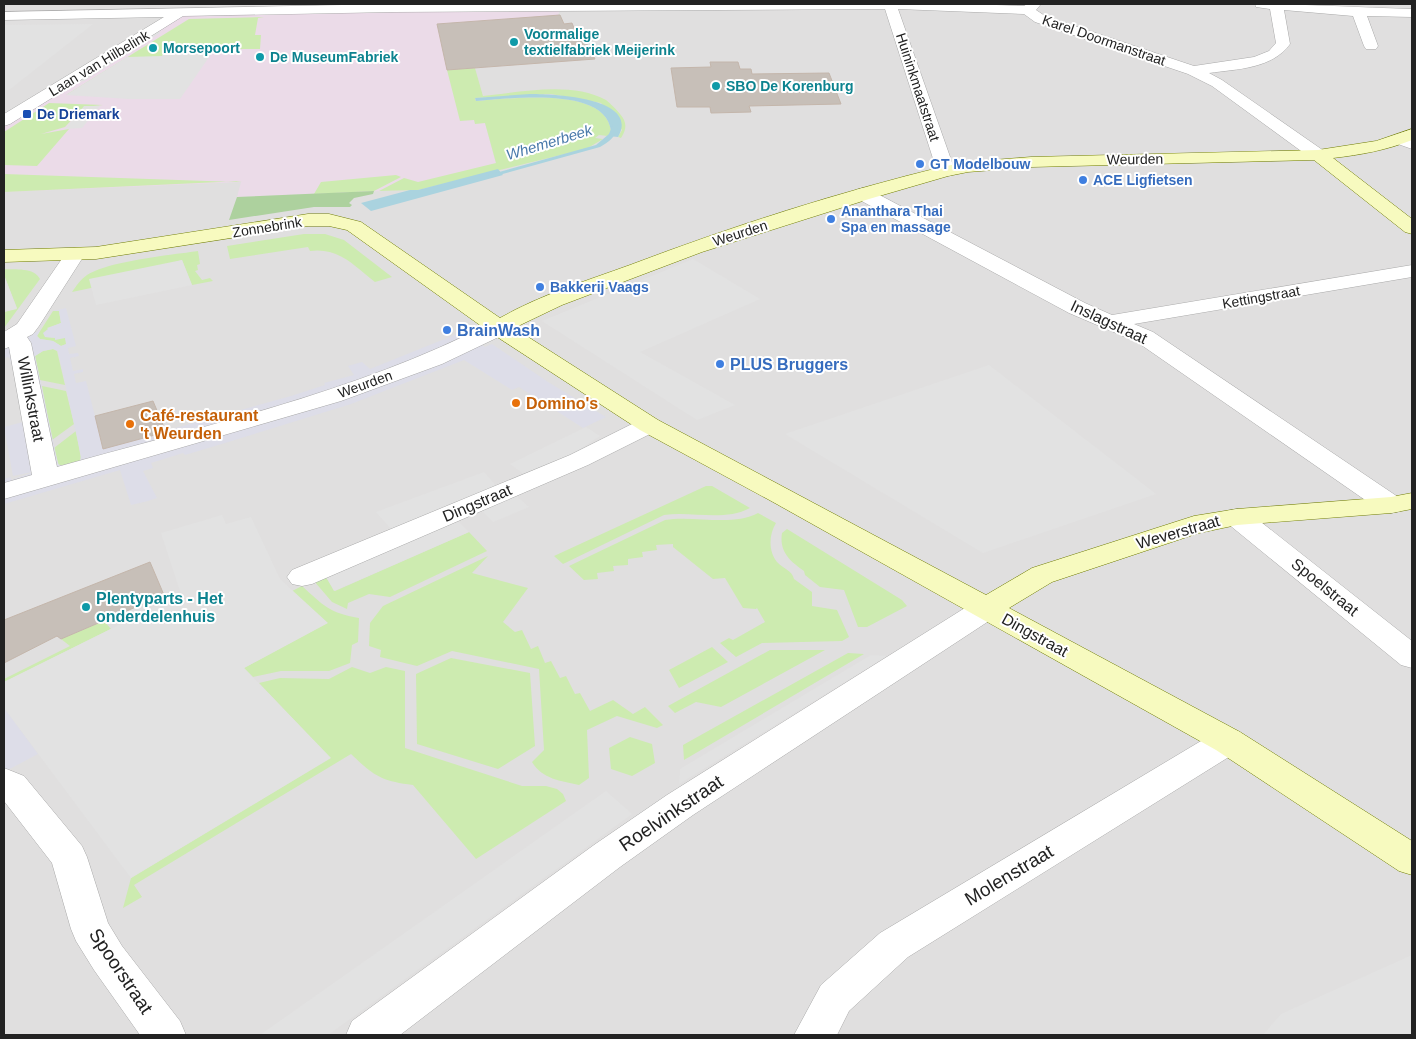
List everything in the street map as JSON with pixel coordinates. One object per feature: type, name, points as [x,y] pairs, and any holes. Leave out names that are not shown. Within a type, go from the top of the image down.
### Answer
[{"type":"street","name":"Laan van Hilbelink","points":[[4,121],[194,4]]},
{"type":"street","points":[[4,16],[179,14],[393,8],[891,4],[1031,7]]},
{"type":"street","name":"Huininkmaatstraat","points":[[891,4],[946,171]]},
{"type":"street","points":[[1261,4],[1359,12],[1412,13]]},
{"type":"street","points":[[1193,70],[1257,60],[1274,54],[1283,44],[1276,4]]},
{"type":"street","name":"Karel Doormanstraat","points":[[1031,7],[1040,19],[1193,70]]},
{"type":"street","points":[[1359,12],[1371,46]]},
{"type":"street","points":[[1193,70],[1217,83],[1318,155],[1412,228]]},
{"type":"street","name":"Weurden","points":[[4,491],[304,406],[436,358],[476,341],[522,314],[652,263],[863,194],[946,171],[968,167],[1031,162],[1318,155],[1408,139]]},
{"type":"street","name":"Inslagstraat","points":[[863,194],[1077,308],[1145,337],[1402,503]]},
{"type":"street","name":"Zonnebrink","points":[[4,256],[75,254],[125,249],[308,220],[342,222],[366,233],[498,328]]},
{"type":"street","name":"Willinkstraat","points":[[8,340],[31,321],[75,254]]},
{"type":"street","name":"Kettingstraat","points":[[1110,322],[1412,271]]},
{"type":"street","name":"Dingstraat","points":[[498,328],[649,425],[988,608],[1228,741],[1412,860]]},
{"type":"street","name":"Willinkstraat","points":[[8,340],[20,343],[46,479]]},
{"type":"street","name":"Dingstraat","points":[[302,577],[579,460],[649,425]]},
{"type":"street","name":"Weverstraat","points":[[988,608],[1042,574],[1182,529],[1237,517],[1402,503]]},
{"type":"street","name":"Spoelstraat","points":[[1237,517],[1412,657]]},
{"type":"street","name":"Roelvinkstraat","points":[[367,1035],[607,856],[680,805],[988,608]]},
{"type":"street","name":"Molenstraat","points":[[815,1035],[835,998],[894,945],[1228,741]]},
{"type":"street","name":"Spoorstraat","points":[[6,785],[69,857],[90,929],[108,958],[165,1035]]},
{"type":"shaded area","points":[[4,4],[1412,4],[1412,1035],[4,1035]]},
{"type":"shaded area","name":"Morsepoort","points":[[561,7],[558,15],[564,24],[572,23],[574,28],[578,28],[589,47],[576,48],[582,60],[475,68],[483,96],[485,123],[497,167],[410,190],[237,197],[241,182],[4,192],[4,122],[181,13]]},
{"type":"shaded area","points":[[93,24],[9,90],[4,90],[4,25]]},
{"type":"shaded area","points":[[158,31],[160,33],[84,81],[77,82]]},
{"type":"shaded area","points":[[212,48],[214,50],[180,99],[129,99],[66,95],[127,57],[162,56],[168,49]]},
{"type":"shaded area","points":[[84,106],[100,106],[82,128],[65,129]]},
{"type":"shaded area","points":[[693,259],[760,299],[640,352],[735,405],[697,420],[542,321]]},
{"type":"shaded area","points":[[182,260],[192,285],[96,305],[89,279]]},
{"type":"shaded area","points":[[4,275],[17,309],[4,312]]},
{"type":"shaded area","points":[[66,308],[76,346],[68,348],[69,354],[78,353],[79,356],[70,358],[73,371],[83,369],[83,372],[74,374],[76,383],[86,381],[102,444],[110,446],[325,385],[324,383],[354,375],[348,366],[362,362],[370,369],[462,332],[485,347],[492,344],[548,382],[606,417],[583,428],[519,387],[512,390],[464,360],[351,404],[185,455],[183,453],[151,463],[153,468],[143,471],[157,498],[148,501],[131,505],[120,470],[4,504],[4,479],[11,477],[11,480],[37,471],[13,476],[4,427],[23,422],[15,374],[9,357],[4,358],[4,350],[40,330],[37,336],[40,339],[53,341],[61,346],[66,344],[65,338],[55,340],[55,338],[45,337],[43,333],[47,328],[61,323],[59,311],[53,311]],"holes":[[[53,349],[58,351],[81,456],[80,461],[62,466],[58,464],[35,356],[43,351]]]},
{"type":"shaded area","points":[[989,365],[1156,494],[983,553],[785,434]]},
{"type":"shaded area","points":[[586,427],[600,436],[571,455],[525,475],[510,464]]},
{"type":"shaded area","points":[[484,472],[497,487],[392,530],[376,512]]},
{"type":"shaded area","points":[[514,494],[529,507],[493,522],[480,509]]},
{"type":"shaded area","points":[[222,515],[226,524],[251,517],[280,579],[328,623],[244,668],[331,758],[131,878],[4,708],[4,682],[181,594],[161,533]]},
{"type":"shaded area","points":[[457,520],[469,532],[334,591],[326,577]]},
{"type":"shaded area","points":[[871,655],[887,656],[679,784],[680,769]]},
{"type":"shaded area","points":[[4,708],[38,754],[4,772]]},
{"type":"shaded area","points":[[606,791],[632,814],[328,1035],[260,1035]]},
{"type":"shaded area","points":[[1412,955],[1412,1035],[1263,1035],[1281,1014]]},
{"type":"green space","points":[[264,17],[258,18],[255,35],[261,35],[260,49],[168,49],[162,56],[66,95],[189,19]]},
{"type":"green space","points":[[475,68],[483,96],[546,89],[562,89],[592,94],[606,100],[618,112],[625,123],[624,132],[621,138],[618,137],[622,130],[601,103],[551,94],[475,98],[476,101],[531,97],[575,101],[592,107],[605,116],[611,131],[608,136],[599,135],[595,138],[603,139],[586,149],[418,190],[379,191],[404,178],[418,182],[496,163],[485,123],[475,124],[474,120],[460,121],[447,70]]},
{"type":"green space","points":[[49,103],[103,105],[84,107],[65,127],[41,134],[69,129],[37,166],[4,165],[4,132]]},
{"type":"green space","points":[[4,174],[227,182],[4,192]]},
{"type":"green space","points":[[396,175],[401,177],[374,191],[314,194],[321,182]]},
{"type":"green space","points":[[374,191],[373,194],[354,198],[349,203],[352,205],[350,207],[314,207],[229,220],[237,197]]},
{"type":"green space","points":[[304,234],[325,234],[344,240],[392,277],[375,282],[346,259],[329,252],[310,251],[308,247],[230,259],[227,246]]},
{"type":"green space","points":[[198,251],[200,264],[197,265],[198,270],[195,271],[202,280],[210,278],[213,281],[192,285],[182,260],[72,292],[87,275],[97,270],[125,262]]},
{"type":"green space","points":[[4,269],[29,271],[40,279],[4,328],[4,312],[17,308],[4,275]]},
{"type":"green space","points":[[53,311],[59,311],[61,323],[49,328],[45,337],[65,338],[67,344],[61,346],[53,341],[40,339],[37,336]]},
{"type":"green space","points":[[53,349],[57,351],[65,385],[40,380],[35,356],[43,351]]},
{"type":"green space","points":[[42,386],[66,391],[74,424],[52,440]]},
{"type":"green space","points":[[76,431],[81,459],[80,461],[59,466],[54,448]]},
{"type":"green space","points":[[706,486],[712,486],[750,508],[740,512],[719,515],[664,515],[563,564],[554,556]]},
{"type":"green space","points":[[758,513],[776,523],[772,532],[771,542],[774,558],[794,579],[812,592],[812,606],[837,610],[849,637],[842,641],[762,643],[736,657],[720,643],[729,638],[733,640],[765,622],[757,608],[743,608],[725,578],[713,579],[673,547],[673,544],[656,545],[657,550],[642,552],[643,557],[628,559],[628,565],[613,566],[614,571],[597,573],[598,579],[584,580],[569,566],[665,520],[725,520],[748,517]]},
{"type":"green space","points":[[787,529],[902,600],[907,606],[867,627],[858,627],[844,590],[820,587],[794,564],[784,551],[782,533]]},
{"type":"green space","points":[[469,532],[487,551],[390,597],[369,594],[348,603],[347,609],[332,602],[314,581],[326,577],[335,591]]},
{"type":"green space","points":[[488,556],[472,573],[528,588],[503,622],[515,632],[522,630],[531,649],[538,646],[545,663],[551,661],[560,678],[566,676],[575,694],[580,693],[590,711],[613,700],[633,714],[645,707],[663,725],[657,728],[617,716],[587,730],[589,778],[579,785],[547,776],[536,768],[532,762],[544,750],[539,669],[452,651],[417,666],[380,657],[381,650],[369,646],[370,623],[383,606]]},
{"type":"green space","points":[[302,586],[333,611],[359,618],[358,642],[352,645],[350,663],[329,671],[281,671],[253,677],[244,668],[327,623],[292,591]]},
{"type":"green space","points":[[104,621],[111,629],[4,682],[4,679],[70,646],[61,639]]},
{"type":"green space","points":[[712,647],[728,662],[679,688],[669,670]]},
{"type":"green space","points":[[770,650],[825,650],[721,707],[696,702],[675,713],[668,706]]},
{"type":"green space","points":[[848,653],[864,654],[684,760],[683,745]]},
{"type":"green space","points":[[451,658],[530,673],[535,746],[498,769],[417,744],[416,674]]},
{"type":"green space","points":[[352,667],[370,673],[386,667],[405,671],[405,748],[522,786],[546,786],[557,789],[563,794],[566,801],[476,859],[413,785],[393,782],[379,776],[366,768],[351,754],[134,885],[142,897],[123,908],[131,878],[330,758],[259,683],[280,678],[329,679]]},
{"type":"green space","points":[[630,737],[652,744],[655,763],[632,776],[611,769],[609,748]]},
{"type":"water","points":[[530,94],[573,97],[590,100],[606,106],[617,113],[622,124],[618,137],[608,136],[611,131],[605,116],[592,107],[574,101],[531,97],[476,101],[475,98]]},
{"type":"water","points":[[498,169],[503,175],[371,211],[361,203],[410,190],[418,190]]},
{"type":"building","name":"Voormalige textielfabriek Meijerink","points":[[560,15],[564,24],[572,23],[574,28],[578,28],[595,59],[447,70],[437,24]]},
{"type":"building","name":"SBO De Korenburg","points":[[710,62],[738,62],[740,69],[751,69],[752,74],[829,73],[841,104],[749,106],[751,112],[711,113],[710,107],[677,107],[671,68],[711,67]]},
{"type":"building","name":"Café-restaurant 't Weurden","points":[[153,401],[166,432],[103,449],[95,416]]},
{"type":"building","name":"Plentyparts - Het onderdelenhuis","points":[[150,562],[164,595],[61,639],[57,636],[4,663],[4,620]]},
{"type":"waterway","name":"Whemerbeek","points":[[488,176],[598,146],[612,135],[615,125]]},
{"type":"place","name":"Voormalige textielfabriek Meijerink","points":[[514,42]]},
{"type":"place","name":"Morsepoort","points":[[153,48]]},
{"type":"place","name":"De MuseumFabriek","points":[[260,57]]},
{"type":"place","name":"SBO De Korenburg","points":[[716,86]]},
{"type":"place","name":"De Driemark","points":[[27,114]]},
{"type":"place","name":"GT Modelbouw","points":[[920,164]]},
{"type":"place","name":"ACE Ligfietsen","points":[[1083,180]]},
{"type":"place","name":"Ananthara Thai Spa en massage","points":[[831,219]]},
{"type":"place","name":"Bakkerij Vaags","points":[[540,287]]},
{"type":"place","name":"BrainWash","points":[[447,330]]},
{"type":"place","name":"PLUS Bruggers","points":[[720,364]]},
{"type":"place","name":"Domino's","points":[[516,403]]},
{"type":"place","name":"Café-restaurant 't Weurden","points":[[130,424]]},
{"type":"place","name":"Plentyparts - Het onderdelenhuis","points":[[86,607]]}]
